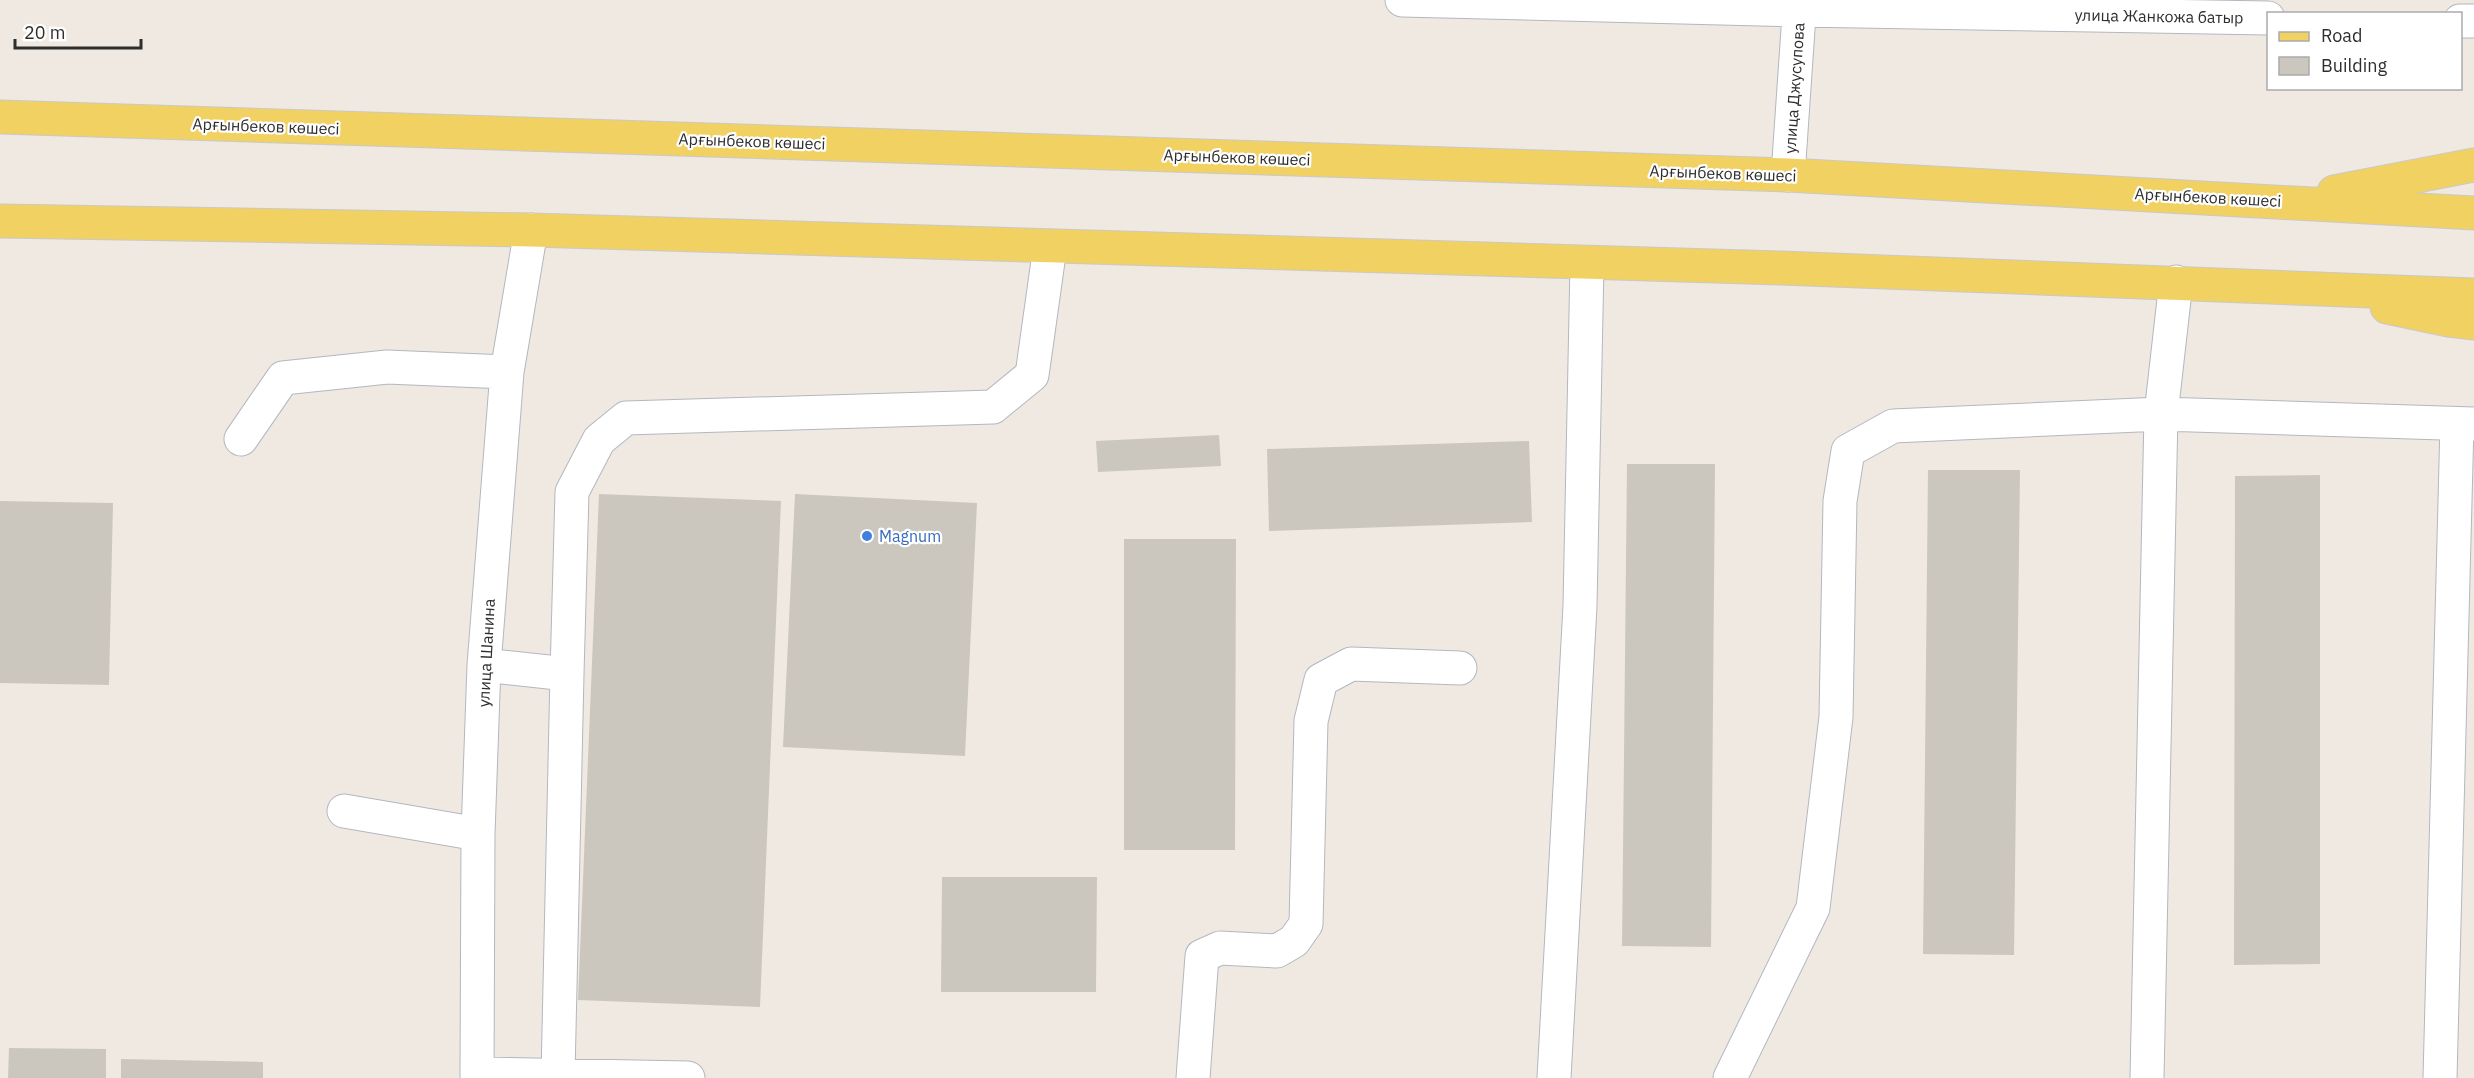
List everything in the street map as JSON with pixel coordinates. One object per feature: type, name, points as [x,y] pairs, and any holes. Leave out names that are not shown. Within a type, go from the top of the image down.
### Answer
[{"type":"main road","name":"Арғынбеков көшесі","points":[[0,117],[1788,175],[2474,213]]},
{"type":"main road","points":[[2286,201],[2474,165]]},
{"type":"main road","points":[[0,220],[531,230],[2176,282],[2474,295]]},
{"type":"main road","points":[[2300,288],[2449,321],[2474,323]]},
{"type":"street","name":"улица Жанкожа батыр","points":[[1402,0],[1800,5],[2267,18]]},
{"type":"street","name":"улица Джусупова","points":[[1788,175],[1800,5]]},
{"type":"street","name":"улица Шанина","points":[[478,1076],[478,834],[484,665],[507,372],[531,230]]},
{"type":"street","points":[[558,1075],[572,492],[599,440],[626,418],[993,407],[1032,375],[1050,247]]},
{"type":"street","points":[[1554,1078],[1580,606],[1587,264]]},
{"type":"street","points":[[2147,1078],[2161,414],[2176,282]]},
{"type":"street","points":[[241,438],[283,378],[387,367],[507,372]]},
{"type":"street","points":[[1730,1078],[1812,908],[1836,717],[1840,501],[1848,451],[1893,426],[2161,414],[2466,424],[2440,1078]]},
{"type":"street","points":[[1193,1078],[1202,956],[1220,948],[1277,951],[1294,942],[1306,924],[1311,721],[1321,680],[1351,664],[1460,668]]},
{"type":"street","points":[[484,665],[567,674]]},
{"type":"street","points":[[344,811],[478,834]]},
{"type":"street","points":[[478,1076],[688,1078]]},
{"type":"building","points":[[1219,435],[1221,466],[1098,472],[1096,441]]},
{"type":"building","points":[[1529,441],[1532,522],[1269,531],[1267,449]]},
{"type":"building","points":[[1627,464],[1715,464],[1711,947],[1622,946]]},
{"type":"building","points":[[1928,470],[2020,470],[2014,955],[1923,954]]},
{"type":"building","points":[[2320,475],[2320,964],[2234,965],[2235,476]]},
{"type":"building","points":[[599,494],[781,501],[760,1007],[578,1000]]},
{"type":"building","points":[[795,494],[977,503],[965,756],[783,747]]},
{"type":"building","points":[[0,501],[113,503],[109,685],[0,683]]},
{"type":"building","points":[[1124,539],[1236,539],[1235,850],[1124,850]]},
{"type":"building","points":[[942,877],[1097,877],[1096,992],[941,992]]},
{"type":"building","points":[[9,1048],[106,1049],[106,1078],[8,1078]]},
{"type":"building","points":[[121,1059],[263,1062],[263,1078],[121,1078]]},
{"type":"place","name":"Magnum","points":[[867,536]]}]
